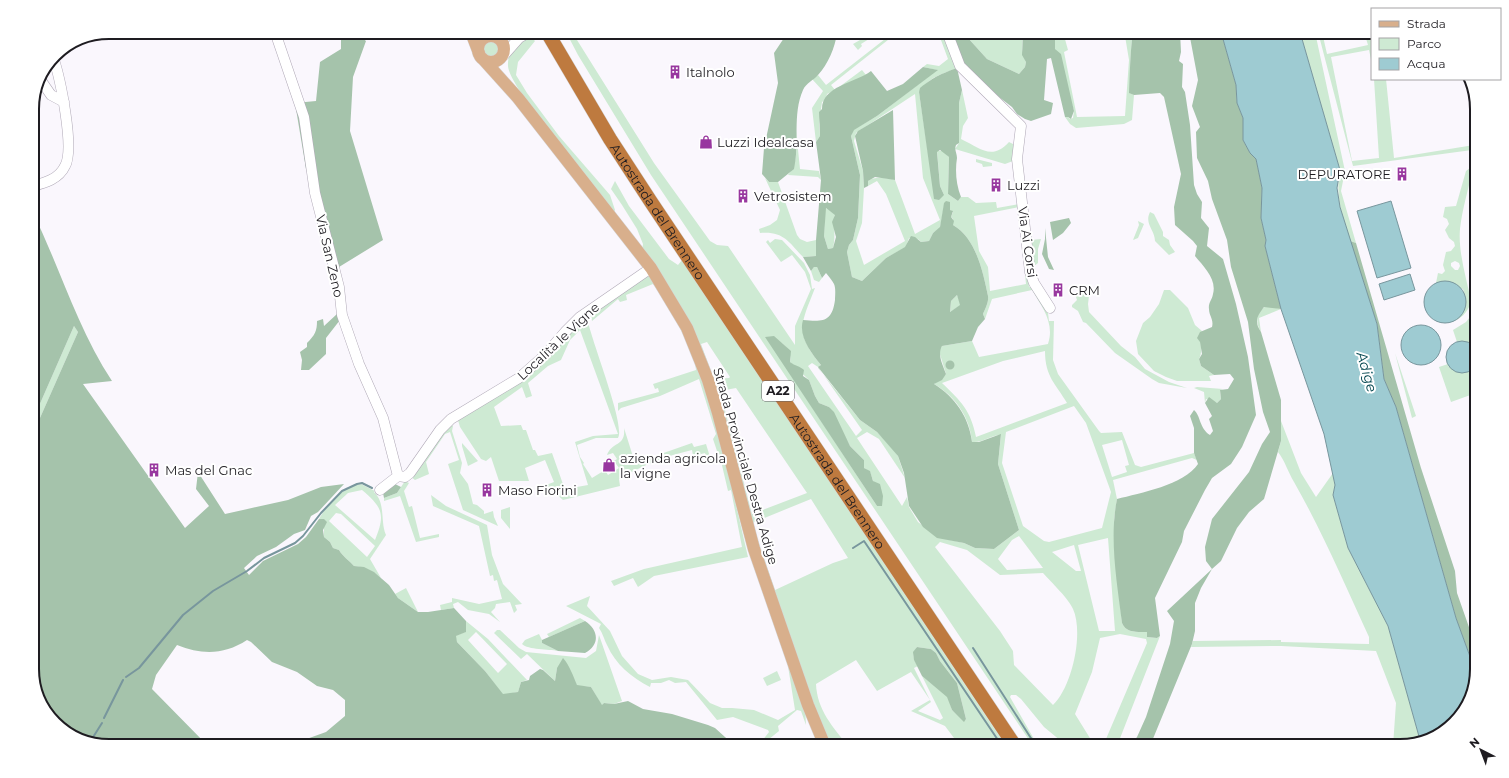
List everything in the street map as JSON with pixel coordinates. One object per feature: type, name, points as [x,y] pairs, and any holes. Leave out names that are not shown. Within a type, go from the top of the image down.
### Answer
[{"type":"highway","name":"Autostrada del Brennero","points":[[551,39],[622,158],[1010,739]]},
{"type":"highway","name":"Autostrada del Brennero","points":[[561,39],[602,111],[658,197],[1019,739]]},
{"type":"main road","name":"Strada Provinciale Destra Adige","points":[[474,39],[480,56],[518,98],[651,268],[687,328],[708,380],[754,549],[805,698],[822,739]]},
{"type":"main road","points":[[484,39],[480,42],[480,56],[487,62],[493,63],[502,56],[503,43],[497,39]]},
{"type":"main road","name":"Strada Provinciale Destra Adige","points":[[502,56],[508,78],[518,98]]},
{"type":"street","name":"Via San Zeno","points":[[277,39],[304,117],[315,193],[339,287],[342,315],[359,364],[383,418],[398,476]]},
{"type":"street","points":[[502,56],[518,39]]},
{"type":"street","name":"Via Ai Corsi","points":[[950,39],[960,66],[1021,126],[1017,159],[1030,272],[1034,283],[1050,308]]},
{"type":"street","points":[[39,184],[50,181],[59,175],[66,165],[68,151],[64,102],[61,82],[55,64]]},
{"type":"street","points":[[44,84],[52,95],[64,102]]},
{"type":"street","name":"Località le Vigne","points":[[380,490],[398,476],[405,477],[410,473],[440,430],[451,419],[520,378],[545,355],[580,317],[651,268]]},
{"type":"green space","points":[[341,39],[364,39],[366,41],[353,77],[350,131],[383,240],[339,267],[306,169],[295,103],[316,101],[320,62],[341,49]]},
{"type":"green space","points":[[527,39],[533,39],[535,41],[518,62],[516,75],[527,93],[559,136],[610,195],[615,210],[613,214],[537,116],[512,78],[508,66],[509,56],[518,44]]},
{"type":"green space","points":[[570,39],[577,39],[654,163],[710,241],[717,245],[728,246],[795,345],[795,326],[811,289],[805,272],[792,255],[781,262],[766,242],[768,240],[770,243],[775,239],[782,240],[804,263],[810,275],[812,289],[815,288],[804,319],[804,336],[812,354],[821,365],[818,368],[812,363],[808,366],[856,436],[862,430],[823,374],[860,420],[877,432],[894,450],[898,456],[905,478],[879,439],[867,432],[857,438],[902,506],[907,497],[909,507],[918,522],[937,537],[964,543],[975,548],[994,549],[1019,530],[998,464],[1001,435],[972,442],[968,424],[960,408],[949,395],[934,384],[946,374],[939,351],[942,346],[972,341],[979,357],[1048,344],[1050,336],[1049,322],[1043,309],[1032,290],[992,299],[985,319],[983,314],[988,296],[981,266],[973,247],[967,238],[953,225],[953,219],[951,217],[953,212],[944,206],[940,228],[933,233],[929,241],[921,242],[918,239],[909,238],[906,247],[886,258],[862,281],[852,277],[847,252],[849,245],[853,240],[858,218],[860,175],[851,136],[853,130],[877,116],[937,70],[923,67],[927,64],[939,66],[948,59],[941,39],[946,39],[957,68],[932,79],[919,92],[932,179],[944,195],[940,186],[937,151],[943,151],[949,157],[948,194],[958,201],[961,197],[968,197],[976,203],[996,202],[997,208],[1019,204],[1021,207],[1029,287],[1034,288],[1048,313],[1049,321],[1054,321],[1053,360],[1058,374],[1099,431],[1101,433],[1122,432],[1135,465],[1141,467],[1194,453],[1197,460],[1192,458],[1113,480],[1117,499],[1114,519],[1114,545],[1122,623],[1126,629],[1136,632],[1147,632],[1147,637],[1157,638],[1160,636],[1120,739],[1106,739],[1147,643],[1146,639],[1120,634],[1100,638],[1092,672],[1075,714],[1091,739],[1059,739],[1044,727],[1021,699],[1016,695],[1011,695],[1010,697],[1034,739],[1028,739],[651,175]],"holes":[[[915,94],[923,178],[940,220],[915,234],[895,180],[881,178],[871,179],[868,181],[868,186],[877,181],[886,194],[905,241],[864,265],[856,241],[862,223],[864,188],[863,171],[854,141],[856,133]],[[1019,207],[1026,284],[990,291],[988,267],[979,251],[974,216]],[[766,337],[780,342],[787,348],[790,362],[809,380],[819,403],[829,407],[850,446],[864,460],[864,468],[870,472],[882,506],[877,506]],[[1045,351],[1045,360],[1049,374],[1067,403],[976,437],[968,413],[955,395],[942,383],[1003,361]],[[1074,406],[1086,423],[1111,492],[1102,528],[1049,542],[1044,541],[1023,526],[1002,463],[1006,432]],[[1122,440],[1129,465],[1125,466],[1127,472],[1112,477],[1102,445]],[[1019,536],[1043,568],[1007,570],[998,559],[1012,540]],[[1108,538],[1115,631],[1099,631],[1078,545]],[[940,542],[967,550],[1000,575],[1043,573],[1071,605],[1076,619],[1077,645],[1071,673],[1066,686],[1060,697],[1053,705],[1014,665],[1013,651],[1000,631],[935,547]],[[1074,545],[1081,571],[1076,571],[1052,552]]]},
{"type":"green space","points":[[783,39],[836,39],[828,61],[822,71],[808,83],[803,90],[798,109],[796,159],[794,169],[778,182],[769,182],[762,174],[764,148],[778,83],[774,53]]},
{"type":"green space","points":[[862,39],[869,39],[861,44],[862,46],[858,50],[853,44]]},
{"type":"green space","points":[[885,39],[889,39],[831,85],[835,90],[862,70],[866,75],[827,94],[826,99],[822,102],[819,124],[820,136],[816,142],[812,108],[823,91],[812,79],[818,75],[826,85]]},
{"type":"green space","points":[[954,39],[969,39],[987,59],[1019,74],[1025,67],[1026,62],[1022,55],[1023,39],[1055,39],[1055,49],[1061,54],[1074,111],[1071,119],[1065,117],[1051,58],[1047,59],[1044,100],[1053,103],[1051,114],[1031,121],[1017,114],[1012,107],[974,78],[964,64]]},
{"type":"green space","points":[[969,39],[1023,39],[1022,50],[1026,62],[1025,67],[1019,74],[987,59]]},
{"type":"green space","points":[[1055,39],[1065,39],[1068,50],[1064,52],[1077,117],[1125,116],[1129,60],[1126,39],[1132,39],[1130,78],[1130,93],[1134,95],[1132,120],[1124,124],[1076,128],[1070,124],[1065,117],[1070,119],[1073,118],[1074,111],[1055,49]]},
{"type":"green space","points":[[1132,39],[1180,39],[1181,52],[1179,61],[1183,64],[1182,87],[1185,92],[1190,125],[1194,185],[1202,202],[1201,218],[1209,228],[1207,246],[1223,259],[1236,304],[1248,357],[1256,415],[1242,447],[1231,464],[1212,478],[1184,531],[1182,542],[1155,598],[1160,636],[1157,638],[1147,637],[1147,632],[1136,632],[1126,629],[1122,623],[1114,545],[1117,499],[1149,491],[1172,483],[1183,477],[1198,464],[1194,453],[1194,428],[1190,416],[1194,410],[1198,415],[1202,426],[1210,435],[1213,431],[1209,419],[1212,416],[1205,403],[1209,397],[1217,403],[1221,399],[1220,390],[1228,389],[1234,379],[1230,374],[1214,375],[1201,366],[1199,359],[1202,354],[1200,342],[1197,338],[1200,332],[1212,327],[1209,307],[1214,289],[1213,283],[1206,269],[1195,256],[1197,246],[1175,225],[1174,207],[1181,174],[1164,97],[1160,93],[1134,95],[1129,93]]},
{"type":"green space","points":[[1190,39],[1223,39],[1236,85],[1237,103],[1243,118],[1243,140],[1250,153],[1256,159],[1262,188],[1261,218],[1266,240],[1265,246],[1281,309],[1264,307],[1258,316],[1257,322],[1281,400],[1281,441],[1264,499],[1249,512],[1237,528],[1221,561],[1212,569],[1206,561],[1205,547],[1212,519],[1249,472],[1262,444],[1270,432],[1263,412],[1254,369],[1248,322],[1231,267],[1227,240],[1212,199],[1208,181],[1197,158],[1196,132],[1200,127],[1192,106],[1198,80]]},
{"type":"green space","points":[[1302,39],[1317,39],[1345,171],[1341,191],[1356,243],[1350,241],[1340,206],[1338,189],[1340,170]]},
{"type":"green space","points":[[1320,39],[1324,39],[1327,54],[1368,45],[1366,39],[1371,39],[1371,59],[1369,50],[1331,57],[1352,161],[1379,158],[1374,80],[1386,80],[1394,158],[1470,146],[1470,150],[1353,166]]},
{"type":"green space","points":[[491,42],[497,44],[499,50],[497,56],[491,58],[485,56],[483,50],[485,44]]},
{"type":"green space","points":[[923,67],[938,70],[877,116],[854,130],[851,136],[860,175],[858,218],[853,240],[849,245],[847,252],[852,277],[862,281],[886,258],[905,247],[911,236],[915,237],[921,242],[929,241],[933,233],[940,227],[944,203],[946,201],[950,202],[950,210],[953,211],[951,217],[954,221],[953,225],[961,231],[973,247],[981,266],[988,296],[983,314],[985,319],[978,327],[972,341],[942,346],[940,356],[946,374],[942,380],[934,384],[942,389],[960,408],[968,424],[972,442],[979,442],[1001,434],[998,464],[1019,530],[994,549],[975,548],[964,543],[937,538],[923,527],[909,506],[904,473],[898,456],[877,432],[860,420],[818,367],[821,365],[806,344],[802,332],[803,320],[816,321],[829,317],[832,313],[835,300],[834,284],[826,273],[822,278],[817,267],[814,267],[811,271],[803,257],[816,256],[821,180],[816,142],[820,136],[819,112],[822,109],[823,101],[833,90],[871,71],[887,91],[903,84]],"holes":[[[826,208],[835,215],[832,222],[836,237],[833,248],[828,249],[824,236]],[[957,295],[960,305],[950,312],[951,301]]]},
{"type":"green space","points":[[957,68],[962,90],[959,103],[959,143],[955,148],[957,158],[956,178],[961,197],[958,201],[948,194],[949,157],[940,150],[937,152],[940,186],[944,195],[939,200],[934,199],[919,92],[920,88],[934,78]]},
{"type":"green space","points":[[962,90],[968,118],[963,126],[961,139],[980,149],[991,152],[1003,148],[1009,142],[1015,145],[1013,161],[1005,164],[955,149],[959,143],[959,103]]},
{"type":"green space","points":[[893,110],[895,180],[875,177],[868,181],[868,186],[864,188],[863,171],[855,136],[858,131]]},
{"type":"green space","points":[[796,130],[800,169],[819,171],[821,180],[818,177],[788,175],[792,170],[795,160]]},
{"type":"green space","points":[[976,159],[992,163],[992,166],[983,167],[982,164],[976,162]]},
{"type":"green space","points":[[1470,168],[1470,181],[1460,229],[1460,248],[1470,297],[1470,305],[1463,316],[1457,320],[1449,323],[1456,320],[1466,302],[1463,289],[1436,283],[1438,273],[1442,274],[1445,271],[1443,265],[1446,252],[1451,251],[1455,246],[1454,242],[1449,238],[1445,230],[1449,224],[1447,219],[1443,217],[1445,207],[1456,206],[1466,171]],"holes":[[[1455,261],[1459,263],[1460,266],[1458,270],[1455,270],[1451,266],[1451,263]]]},
{"type":"green space","points":[[765,178],[769,182],[778,182],[797,235],[800,239],[807,242],[816,240],[816,256],[803,257],[780,235],[760,233],[759,229],[770,225],[777,220],[780,210]]},
{"type":"green space","points":[[615,181],[629,206],[669,259],[678,265],[682,260],[1001,739],[955,739],[945,726],[911,711],[930,700],[911,672],[877,691],[856,660],[816,684],[819,702],[827,718],[843,739],[826,739],[813,708],[749,523],[712,379],[689,324],[659,274],[642,251],[643,244],[637,229],[611,189]],"holes":[[[707,342],[730,377],[729,378],[714,379],[701,344]],[[736,388],[807,493],[752,514],[720,391]],[[811,499],[848,558],[833,563],[775,590],[752,523]],[[917,647],[931,649],[936,653],[940,661],[957,683],[966,719],[964,721],[952,710],[948,697],[922,676],[943,718],[940,720],[918,711],[931,702],[914,668],[918,666],[914,657],[914,652]]]},
{"type":"green space","points":[[826,208],[835,214],[833,248],[828,249],[824,236]]},
{"type":"green space","points":[[1150,212],[1154,214],[1163,232],[1163,236],[1169,240],[1170,245],[1175,252],[1169,255],[1155,241],[1155,237],[1148,220]]},
{"type":"green space","points":[[1069,218],[1071,223],[1063,233],[1053,240],[1050,222]]},
{"type":"green space","points":[[1138,221],[1144,224],[1138,238],[1133,240],[1139,225]]},
{"type":"green space","points":[[39,226],[79,319],[112,381],[83,384],[185,528],[209,506],[196,489],[198,472],[225,514],[288,500],[321,487],[344,484],[318,512],[311,516],[305,530],[294,534],[276,547],[257,556],[244,568],[249,575],[263,561],[298,544],[306,537],[319,519],[324,519],[327,522],[323,530],[324,537],[330,542],[333,548],[339,550],[342,555],[354,566],[364,567],[374,572],[389,585],[398,598],[418,612],[454,608],[466,621],[466,632],[456,636],[457,642],[485,671],[503,694],[518,692],[521,682],[529,680],[530,676],[540,669],[555,681],[557,668],[563,658],[577,685],[591,687],[602,705],[604,703],[614,704],[628,701],[643,709],[672,714],[708,725],[715,728],[727,739],[306,739],[326,732],[345,716],[345,700],[333,690],[317,686],[297,672],[272,662],[247,640],[230,649],[213,652],[195,651],[177,645],[156,675],[152,689],[201,739],[109,739],[91,737],[70,727],[56,715],[46,700],[40,683],[39,674],[39,420],[78,332],[74,326],[39,406]]},
{"type":"green space","points":[[1045,228],[1048,257],[1054,270],[1049,269],[1042,254],[1045,239]]},
{"type":"green space","points":[[1041,239],[1038,249],[1038,263],[1034,266],[1031,240]]},
{"type":"green space","points":[[1350,241],[1356,243],[1421,468],[1455,571],[1457,593],[1470,630],[1470,656],[1456,618],[1396,407],[1384,379],[1377,324]]},
{"type":"green space","points":[[814,267],[817,267],[822,278],[819,282],[814,280],[811,271]]},
{"type":"green space","points":[[649,274],[663,292],[700,365],[724,453],[748,557],[654,576],[638,587],[633,578],[614,586],[611,581],[644,569],[742,547],[731,490],[728,491],[721,461],[707,463],[705,453],[693,456],[692,450],[664,458],[637,469],[619,479],[620,486],[563,500],[546,485],[554,482],[545,460],[525,468],[529,481],[499,481],[491,457],[486,461],[481,459],[460,427],[457,417],[488,401],[587,317],[617,417],[619,430],[618,438],[596,438],[577,445],[580,457],[584,463],[583,464],[592,478],[605,470],[608,475],[619,468],[614,461],[617,459],[613,453],[607,455],[609,451],[623,438],[624,428],[635,463],[692,443],[694,447],[706,444],[710,457],[718,454],[713,439],[716,434],[699,379],[660,396],[621,408],[618,411],[618,403],[659,392],[658,388],[655,389],[653,384],[696,370],[691,350],[672,314],[653,284],[626,295],[627,300],[620,302],[618,299],[592,321],[591,313]],"holes":[[[580,330],[618,434],[593,436],[575,442],[588,485],[566,489],[552,453],[538,456],[535,450],[533,450],[526,430],[523,430],[521,425],[501,426],[494,407],[522,387],[526,398],[532,396],[528,383],[548,366],[561,360],[570,340]]]},
{"type":"green space","points":[[1164,290],[1170,290],[1188,308],[1195,325],[1202,331],[1201,352],[1199,359],[1201,366],[1214,375],[1209,376],[1211,381],[1177,381],[1166,377],[1154,371],[1138,354],[1136,341],[1143,323],[1150,317],[1159,304]]},
{"type":"green space","points":[[1085,291],[1089,296],[1089,312],[1121,346],[1135,357],[1145,369],[1169,382],[1187,388],[1159,383],[1115,353],[1086,323],[1083,322],[1078,311],[1072,307],[1077,300],[1075,294]]},
{"type":"green space","points":[[957,295],[961,305],[950,312],[951,301]]},
{"type":"green space","points":[[1266,306],[1281,309],[1259,318],[1261,332],[1257,321],[1258,314]]},
{"type":"green space","points":[[337,314],[340,320],[326,338],[326,354],[309,370],[301,370],[302,360],[300,352],[307,347],[307,343],[314,335],[317,328],[317,321],[323,319],[324,326]]},
{"type":"green space","points":[[1470,317],[1470,345],[1457,342],[1453,330],[1466,322]]},
{"type":"green space","points":[[74,326],[78,332],[39,420],[39,406]]},
{"type":"green space","points":[[774,336],[791,351],[790,362],[804,370],[803,376],[809,380],[819,403],[829,407],[834,412],[850,446],[864,460],[864,468],[870,471],[873,481],[880,484],[883,496],[882,506],[877,506],[765,337]]},
{"type":"green space","points":[[1395,353],[1416,416],[1412,418]]},
{"type":"green space","points":[[950,360],[955,365],[950,370],[945,365]]},
{"type":"green space","points":[[1448,364],[1449,367],[1470,367],[1470,395],[1451,402],[1439,367]]},
{"type":"green space","points":[[1194,388],[1223,389],[1220,390],[1221,399],[1217,403],[1206,399],[1205,403],[1204,392]]},
{"type":"green space","points":[[1281,421],[1301,473],[1316,497],[1333,473],[1335,485],[1333,495],[1348,548],[1388,626],[1419,737],[1393,739],[1396,703],[1376,651],[1281,646],[1191,647],[1193,641],[1281,640],[1281,642],[1369,644],[1369,637],[1333,558],[1283,459],[1278,452],[1281,441]]},
{"type":"green space","points":[[450,424],[453,426],[452,431],[462,463],[460,473],[468,484],[473,504],[477,505],[484,511],[484,514],[493,511],[498,526],[463,510],[448,464],[459,460],[450,432],[445,434],[426,462],[429,474],[415,480],[411,477]]},
{"type":"green space","points":[[462,443],[478,461],[468,466]]},
{"type":"green space","points":[[405,481],[409,483],[404,491],[409,507],[412,506],[420,538],[439,534],[439,537],[416,542],[400,496],[384,501],[384,498],[397,493]]},
{"type":"green space","points":[[361,484],[375,491],[374,492],[378,496],[380,502],[386,535],[370,559],[381,578],[369,570],[354,566],[342,555],[339,550],[333,548],[330,542],[324,537],[324,519],[319,519],[336,497],[348,488]],"holes":[[[362,490],[374,501],[380,512],[380,524],[375,540],[335,505],[348,493]],[[336,513],[341,514],[375,546],[367,557],[329,521]]]},
{"type":"green space","points":[[395,484],[401,487],[397,493],[384,498],[383,493]]},
{"type":"green space","points":[[431,495],[446,506],[487,525],[492,555],[503,584],[522,604],[515,605],[517,610],[514,613],[510,602],[496,604],[495,608],[491,612],[500,622],[489,614],[468,610],[458,602],[453,604],[454,608],[441,610],[440,605],[452,602],[452,598],[479,604],[502,599],[497,580],[494,581],[493,575],[490,576],[479,526],[433,506]]},
{"type":"green space","points":[[510,507],[510,529],[501,518],[501,510]]},
{"type":"green space","points":[[1212,569],[1201,588],[1195,603],[1195,631],[1192,644],[1153,739],[1135,739],[1146,717],[1170,644],[1174,621],[1167,611]]},
{"type":"green space","points":[[406,588],[418,612],[398,598],[395,594]]},
{"type":"green space","points":[[590,596],[587,606],[610,631],[622,656],[638,674],[652,680],[671,677],[688,680],[710,703],[722,708],[754,710],[778,720],[795,710],[788,666],[805,707],[806,725],[801,711],[797,710],[778,726],[779,731],[769,739],[764,739],[769,732],[768,730],[733,717],[717,720],[686,682],[675,683],[669,680],[661,683],[651,683],[650,687],[630,675],[615,659],[599,628],[601,624],[566,606]]},
{"type":"green space","points":[[580,618],[585,621],[549,637],[547,634]]},
{"type":"green space","points":[[466,621],[488,639],[527,680],[521,682],[518,692],[503,695],[485,671],[457,642],[455,636],[465,632]],"holes":[[[476,632],[507,664],[498,673],[468,640]]]},
{"type":"green space","points":[[585,621],[593,629],[596,637],[593,646],[585,653],[558,651],[542,643],[542,640]]},
{"type":"green space","points":[[497,630],[500,630],[519,648],[526,652],[586,658],[596,651],[599,635],[622,701],[614,704],[604,703],[602,706],[591,687],[577,686],[570,671],[557,668],[555,681],[527,654],[521,659],[494,633]]},
{"type":"green space","points":[[539,634],[542,643],[558,651],[534,648],[522,644],[525,640]]},
{"type":"green space","points":[[917,647],[931,649],[936,653],[940,661],[957,683],[966,719],[964,722],[952,710],[947,697],[922,676],[914,660],[913,652]]},
{"type":"green space","points":[[777,671],[781,680],[767,686],[763,678]]},
{"type":"water","name":"Adige","points":[[1223,39],[1302,39],[1340,170],[1337,188],[1340,207],[1377,324],[1384,379],[1396,407],[1456,618],[1470,656],[1468,687],[1458,708],[1446,722],[1431,732],[1419,737],[1388,626],[1348,548],[1333,495],[1335,485],[1324,434],[1281,309],[1265,246],[1266,240],[1261,218],[1262,188],[1256,159],[1250,153],[1243,140],[1243,118],[1237,103],[1236,85]]},
{"type":"water","points":[[1391,201],[1411,268],[1377,278],[1357,211]]},
{"type":"water","points":[[1410,274],[1415,290],[1384,300],[1379,284]]},
{"type":"water","points":[[1441,281],[1449,281],[1457,284],[1463,290],[1466,302],[1463,314],[1457,320],[1449,323],[1441,323],[1433,320],[1427,314],[1424,306],[1424,298],[1427,290],[1433,284]]},
{"type":"water","points":[[1425,325],[1432,328],[1438,334],[1441,345],[1440,353],[1432,362],[1425,365],[1417,365],[1410,362],[1402,353],[1401,341],[1404,334],[1413,326]]},
{"type":"water","points":[[1456,342],[1470,343],[1470,371],[1465,373],[1456,372],[1447,363],[1447,351]]},
{"type":"waterway","points":[[126,677],[139,668],[183,615],[213,591],[247,571],[264,558],[295,543],[303,536],[321,513],[342,491],[362,483],[372,488]]},
{"type":"waterway","points":[[853,548],[864,541],[997,739]]},
{"type":"waterway","points":[[973,648],[1032,739]]},
{"type":"waterway","points":[[104,718],[123,680]]},
{"type":"waterway","points":[[93,737],[102,723]]},
{"type":"place","name":"Italnolo","points":[[675,72]]},
{"type":"place","name":"Luzzi Idealcasa","points":[[706,142]]},
{"type":"place","name":"DEPURATORE","points":[[1402,174]]},
{"type":"place","name":"Luzzi","points":[[996,185]]},
{"type":"place","name":"Vetrosistem","points":[[743,196]]},
{"type":"place","name":"CRM","points":[[1058,290]]},
{"type":"place","name":"azienda agricola la vigne","points":[[609,465]]},
{"type":"place","name":"Mas del Gnac","points":[[154,470]]},
{"type":"place","name":"Maso Fiorini","points":[[487,490]]}]
